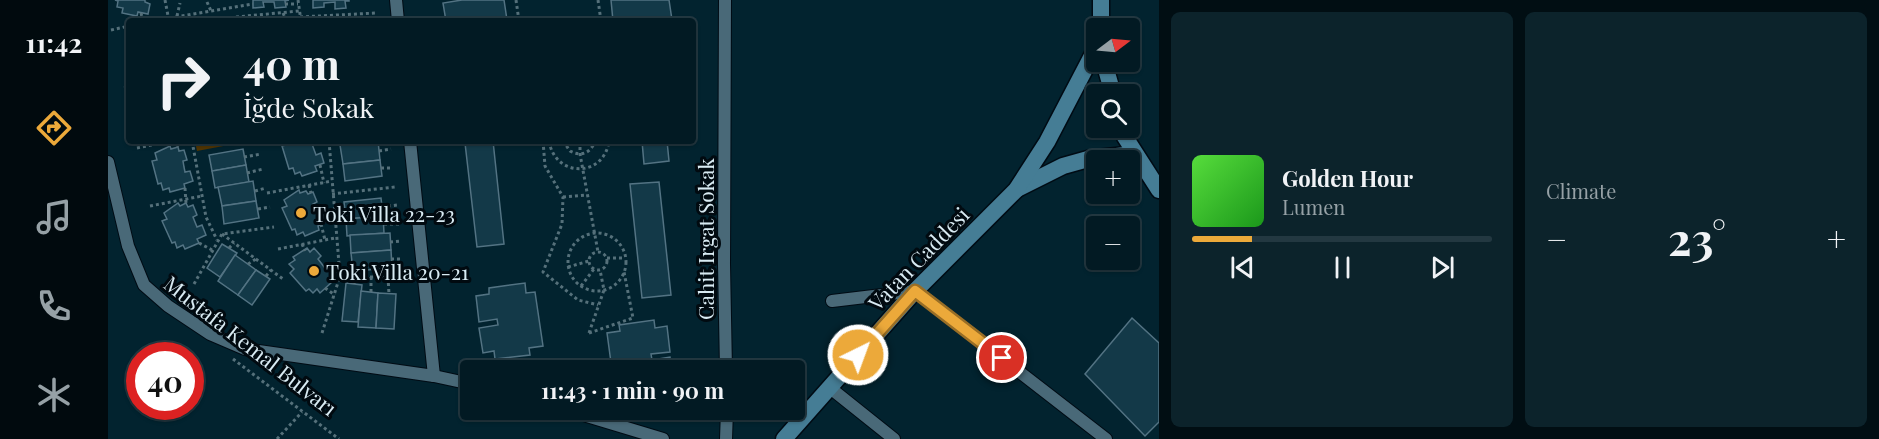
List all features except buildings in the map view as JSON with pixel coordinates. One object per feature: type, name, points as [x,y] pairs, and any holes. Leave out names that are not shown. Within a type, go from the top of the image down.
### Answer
[{"type":"street","points":[[396,0],[398,18]]},
{"type":"street","name":"Cahit Irgat Sokak","points":[[725,0],[726,360]]},
{"type":"street","points":[[1101,0],[1101,18]]},
{"type":"street","name":"Vatan Caddesi","points":[[784,439],[915,291],[1016,190],[1047,142],[1086,67]]},
{"type":"street","points":[[410,144],[434,376]]},
{"type":"street","name":"Vatan Caddesi","points":[[1016,190],[1063,166],[1086,160]]},
{"type":"street","name":"Mustafa Kemal Bulvarı","points":[[108,162],[128,246],[144,285],[168,306],[210,334],[245,349],[460,382]]},
{"type":"street","points":[[1140,162],[1159,190]]},
{"type":"street","points":[[832,301],[915,291],[1106,439]]},
{"type":"street","points":[[829,387],[894,439]]},
{"type":"street","points":[[600,420],[663,439]]},
{"type":"street","points":[[726,439],[727,420]]},
{"type":"path","points":[[165,0],[169,18]]},
{"type":"path","points":[[516,0],[519,18]]},
{"type":"path","points":[[598,0],[600,18]]},
{"type":"path","points":[[207,2],[211,11]]},
{"type":"path","points":[[285,4],[298,2],[300,18]]},
{"type":"path","points":[[177,16],[180,3]]},
{"type":"path","points":[[172,18],[253,4]]},
{"type":"path","points":[[236,17],[299,11]]},
{"type":"path","points":[[141,13],[142,18]]},
{"type":"path","points":[[283,13],[285,18]]},
{"type":"path","points":[[313,18],[376,13]]},
{"type":"path","points":[[111,30],[126,27]]},
{"type":"path","points":[[137,148],[158,144]]},
{"type":"path","points":[[193,144],[206,217],[217,240]]},
{"type":"path","points":[[322,333],[340,276],[335,238],[329,144]]},
{"type":"path","points":[[543,144],[545,166],[563,198],[562,224],[543,272],[578,300],[598,305]]},
{"type":"path","points":[[550,144],[556,160],[573,169],[582,170],[600,161],[606,153],[608,144]]},
{"type":"path","points":[[565,144],[570,151],[580,154],[590,150],[593,144]]},
{"type":"path","points":[[580,144],[582,170],[598,252],[607,258],[625,258]]},
{"type":"path","points":[[379,151],[391,149]]},
{"type":"path","points":[[244,157],[261,154]]},
{"type":"path","points":[[320,165],[324,183]]},
{"type":"path","points":[[381,168],[393,168]]},
{"type":"path","points":[[247,173],[263,169]]},
{"type":"path","points":[[267,193],[332,181]]},
{"type":"path","points":[[309,185],[311,193]]},
{"type":"path","points":[[332,194],[395,187]]},
{"type":"path","points":[[185,188],[186,201]]},
{"type":"path","points":[[255,191],[267,188]]},
{"type":"path","points":[[563,198],[587,195]]},
{"type":"path","points":[[150,206],[186,201],[202,196]]},
{"type":"path","points":[[382,207],[397,205]]},
{"type":"path","points":[[258,209],[270,207]]},
{"type":"path","points":[[321,224],[325,240]]},
{"type":"path","points":[[384,224],[399,224]]},
{"type":"path","points":[[194,284],[222,234],[274,227]]},
{"type":"path","points":[[600,270],[604,290],[589,333],[633,318],[624,271],[625,258],[618,244],[611,237],[593,233],[584,236],[571,248],[568,267],[571,276],[580,286],[594,291],[604,290],[620,279],[624,271]]},
{"type":"path","points":[[222,234],[283,279]]},
{"type":"path","points":[[278,249],[335,238]]},
{"type":"path","points":[[390,242],[401,241]]},
{"type":"path","points":[[199,243],[212,250]]},
{"type":"path","points":[[229,248],[234,243]]},
{"type":"path","points":[[302,244],[305,251]]},
{"type":"path","points":[[568,267],[589,261],[593,254],[598,252]]},
{"type":"path","points":[[600,270],[607,264],[607,258]]},
{"type":"path","points":[[248,264],[256,259]]},
{"type":"path","points":[[391,259],[403,259]]},
{"type":"path","points":[[589,261],[594,269],[600,270]]},
{"type":"path","points":[[580,286],[594,269]]},
{"type":"path","points":[[266,276],[271,270]]},
{"type":"path","points":[[340,276],[405,278]]},
{"type":"path","points":[[354,276],[354,284]]},
{"type":"path","points":[[371,277],[371,292]]},
{"type":"path","points":[[388,277],[389,294]]},
{"type":"path","points":[[325,288],[335,295]]},
{"type":"path","name":"Mustafa Kemal Bulvarı","points":[[228,354],[339,439]]},
{"type":"path","points":[[277,439],[302,412]]},
{"type":"shaded area","points":[[196,144],[234,144],[197,151]]},
{"type":"place","name":"Toki Villa 22-23","points":[[301,213]]},
{"type":"place","name":"Toki Villa 20-21","points":[[314,271]]},
{"type":"route","points":[[858,355],[915,291],[1002,358]]}]
